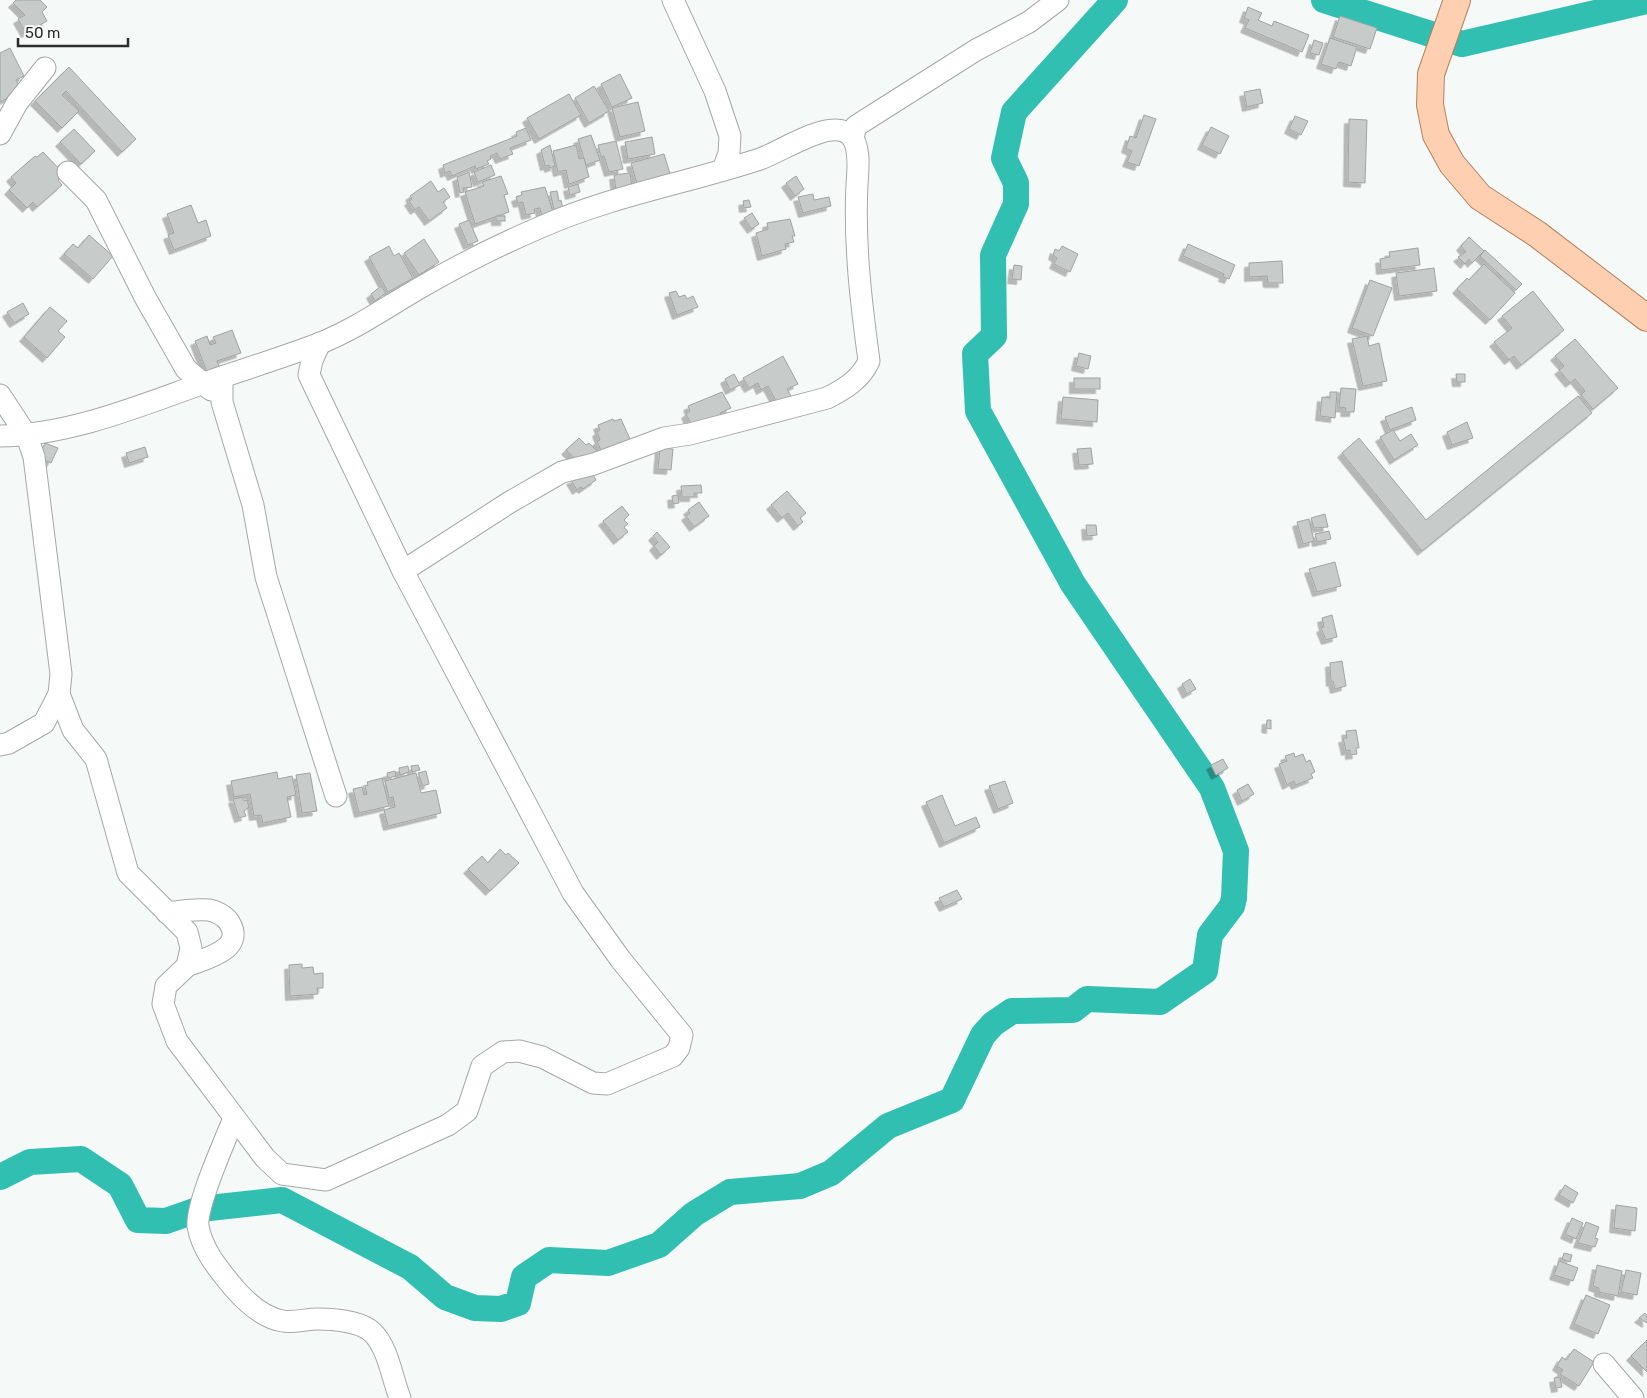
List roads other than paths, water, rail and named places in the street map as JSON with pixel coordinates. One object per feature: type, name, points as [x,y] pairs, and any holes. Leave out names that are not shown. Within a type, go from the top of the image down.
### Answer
[{"type":"main road","points":[[1454,10],[1431,74],[1430,105],[1436,134],[1452,164],[1480,197],[1538,234],[1647,318]]},
{"type":"street","points":[[673,0],[714,91],[730,136],[729,153],[723,170]]},
{"type":"street","points":[[852,137],[856,126],[976,50],[1029,22],[1058,0]]},
{"type":"street","points":[[0,134],[17,103],[46,68]]},
{"type":"street","points":[[0,436],[26,436],[148,404],[320,343],[370,319],[424,285],[464,264],[543,226],[608,202],[764,158],[807,138],[833,129],[844,130],[852,137],[857,151],[858,171],[856,250],[869,361],[864,371],[848,387],[827,398],[698,432],[664,438],[594,464],[562,472],[510,502],[403,572]]},
{"type":"street","points":[[68,172],[96,200],[146,299],[186,369],[213,380],[222,402],[252,505],[266,576],[284,639],[336,796]]},
{"type":"street","points":[[167,913],[211,910],[226,917],[234,930],[233,941],[226,948],[187,966],[166,986],[163,1004],[177,1041],[265,1158],[282,1174],[326,1180],[448,1125],[467,1111],[482,1066],[504,1052],[519,1051],[542,1057],[592,1083],[607,1084],[673,1056],[679,1048],[682,1035],[621,960],[573,892],[403,572],[310,375],[312,360],[320,343]]},
{"type":"street","points":[[0,395],[26,436],[34,457],[61,674],[60,694],[73,730],[96,758],[128,873],[187,932],[191,948],[187,966]]},
{"type":"street","points":[[0,745],[9,743],[44,723],[60,694]]},
{"type":"street","points":[[234,1118],[200,1210],[198,1226],[217,1268],[249,1304],[272,1319],[286,1322],[317,1319],[339,1321],[361,1326],[372,1332],[386,1356],[400,1398]]},
{"type":"street","points":[[1604,1364],[1633,1398]]},
{"type":"waterway","points":[[0,1177],[30,1162],[81,1159],[120,1185],[138,1220],[166,1221],[200,1209],[282,1200],[410,1267],[445,1297],[475,1308],[501,1309],[518,1303],[524,1277],[549,1260],[608,1263],[659,1245],[694,1214],[730,1192],[800,1186],[831,1173],[888,1126],[952,1100],[983,1035],[993,1024],[1012,1011],[1073,1010],[1087,999],[1160,1002],[1205,971],[1210,935],[1232,906],[1236,851],[1212,788],[1073,584],[978,411],[975,354],[994,336],[993,255],[1016,204],[1016,183],[1004,158],[1014,112],[1115,0]]},
{"type":"waterway","points":[[1324,0],[1462,44],[1647,1]]}]
